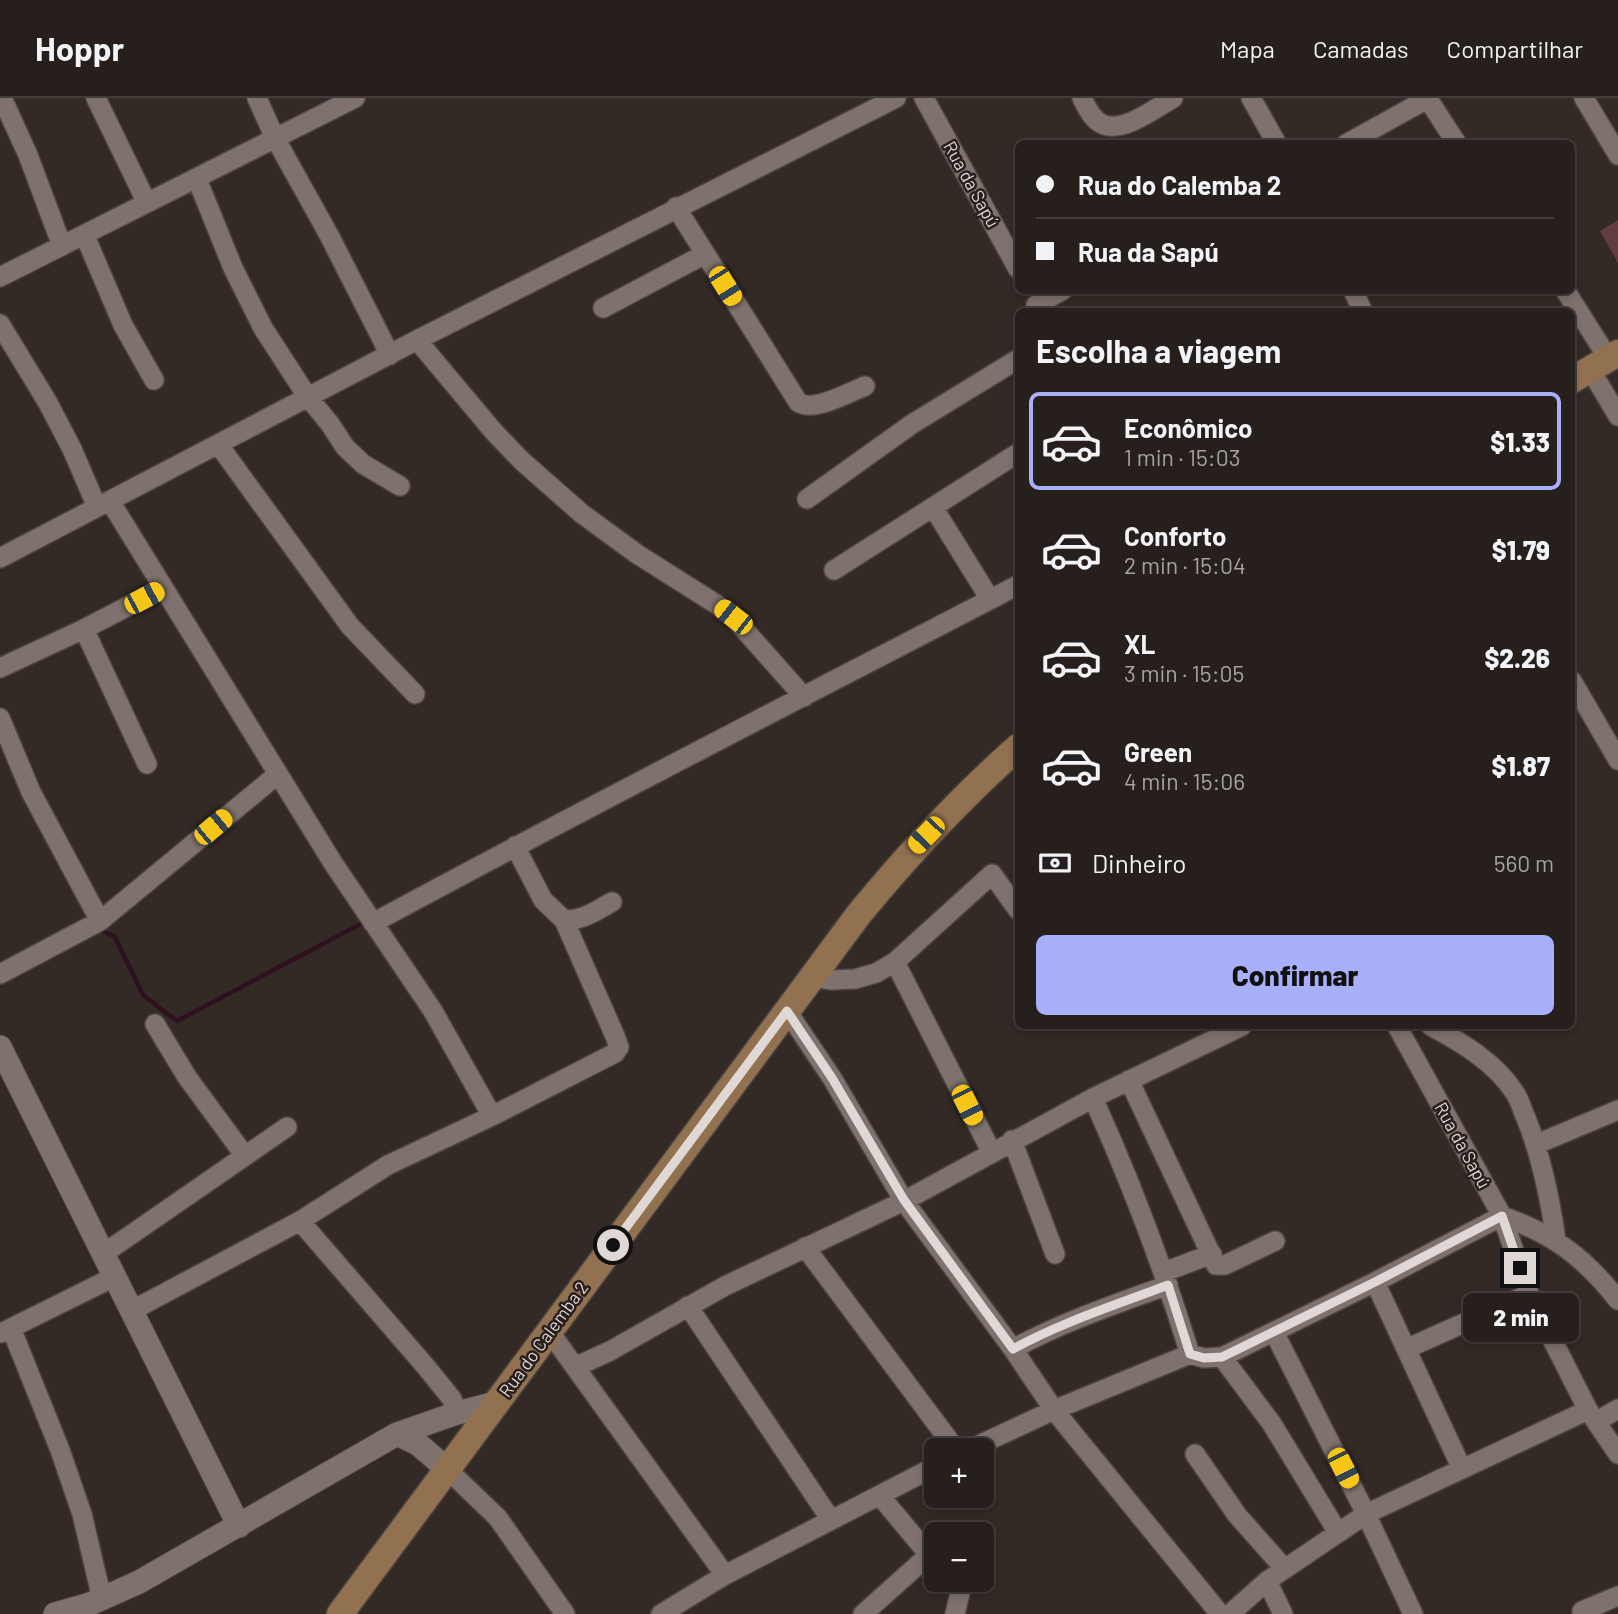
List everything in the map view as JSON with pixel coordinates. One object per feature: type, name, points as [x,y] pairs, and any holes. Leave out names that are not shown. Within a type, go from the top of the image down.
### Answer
[{"type":"main road","name":"Rua do Calemba 2","points":[[340,1614],[812,977],[909,852],[976,784],[1015,750]]},
{"type":"street","points":[[2,98],[28,155],[62,246]]},
{"type":"street","points":[[96,98],[147,203]]},
{"type":"street","points":[[257,98],[275,138],[329,235],[390,355]]},
{"type":"street","points":[[0,277],[355,98]]},
{"type":"street","points":[[0,558],[417,340],[896,98]]},
{"type":"street","name":"Rua da Sapú","points":[[924,98],[1015,265]]},
{"type":"street","points":[[1082,98],[1091,116],[1102,125],[1116,127],[1137,119],[1173,98]]},
{"type":"street","points":[[1251,98],[1275,140]]},
{"type":"street","points":[[1584,98],[1618,155]]},
{"type":"street","points":[[1353,140],[1428,99],[1454,140]]},
{"type":"street","points":[[197,179],[233,268],[263,328],[307,397],[345,447],[363,464],[401,486]]},
{"type":"street","points":[[677,208],[798,402],[803,406],[814,406],[865,386]]},
{"type":"street","points":[[85,236],[123,325],[154,380]]},
{"type":"street","points":[[603,308],[705,254]]},
{"type":"street","points":[[1035,302],[1054,294]]},
{"type":"street","points":[[1575,313],[1618,416]]},
{"type":"street","points":[[0,324],[48,402],[103,504],[163,588],[278,775],[433,1012],[492,1116]]},
{"type":"street","points":[[417,340],[494,432],[522,461],[582,513],[637,554],[733,617],[804,697]]},
{"type":"street","points":[[807,499],[912,424],[1015,361]]},
{"type":"street","points":[[218,444],[350,626],[415,694]]},
{"type":"street","points":[[834,570],[1015,455]]},
{"type":"street","points":[[933,507],[990,599]]},
{"type":"street","points":[[373,923],[514,846],[1015,586]]},
{"type":"street","points":[[0,668],[163,588]]},
{"type":"street","points":[[84,629],[147,764]]},
{"type":"street","points":[[1575,686],[1618,760]]},
{"type":"street","points":[[0,718],[36,802],[100,921]]},
{"type":"street","points":[[0,974],[100,921],[278,775]]},
{"type":"street","points":[[131,1311],[300,1221],[388,1165],[492,1116],[615,1053],[620,1047],[564,920],[542,900],[514,846]]},
{"type":"street","points":[[812,977],[855,979],[876,974],[895,962],[992,874],[1015,907]]},
{"type":"street","points":[[564,920],[584,917],[612,902]]},
{"type":"street","points":[[895,962],[992,1153]]},
{"type":"street","points":[[787,1011],[832,1078],[904,1200],[1054,1410],[1220,1614]]},
{"type":"street","points":[[155,1024],[187,1077],[245,1156]]},
{"type":"street","points":[[575,1367],[610,1351],[688,1306],[904,1200],[1093,1098],[1236,1029]]},
{"type":"street","name":"Rua da Sapú","points":[[1399,1029],[1502,1216],[1529,1294],[1592,1415],[1618,1454]]},
{"type":"street","points":[[1436,1029],[1463,1044],[1492,1068],[1515,1093],[1537,1144],[1549,1190],[1556,1240]]},
{"type":"street","points":[[0,1047],[239,1526]]},
{"type":"street","points":[[1129,1080],[1216,1265],[1221,1266],[1275,1241]]},
{"type":"street","points":[[1093,1098],[1127,1172],[1166,1278],[1190,1354]]},
{"type":"street","points":[[1537,1144],[1618,1110]]},
{"type":"street","points":[[103,1254],[287,1127]]},
{"type":"street","points":[[1012,1140],[1055,1254]]},
{"type":"street","points":[[994,1438],[1190,1354],[1204,1358],[1222,1357],[1502,1216],[1530,1226],[1556,1240],[1581,1259],[1618,1300]]},
{"type":"street","points":[[300,1221],[446,1391],[457,1413]]},
{"type":"street","points":[[805,1247],[947,1438]]},
{"type":"street","points":[[1013,1349],[1212,1254]]},
{"type":"street","points":[[102,1599],[82,1514],[60,1450],[5,1331],[114,1277]]},
{"type":"street","points":[[1375,1282],[1462,1469]]},
{"type":"street","points":[[1408,1348],[1529,1294]]},
{"type":"street","points":[[688,1306],[831,1520]]},
{"type":"street","points":[[549,1331],[725,1576]]},
{"type":"street","points":[[1274,1332],[1413,1614]]},
{"type":"street","points":[[1222,1357],[1272,1424],[1337,1531]]},
{"type":"street","points":[[55,1614],[102,1599],[139,1581],[397,1434],[457,1413],[496,1403]]},
{"type":"street","points":[[1230,1614],[1284,1568],[1366,1514],[1462,1469],[1592,1415],[1618,1409]]},
{"type":"street","points":[[397,1434],[418,1444],[498,1518],[565,1614]]},
{"type":"street","points":[[1195,1454],[1237,1515],[1284,1568]]},
{"type":"street","points":[[673,1610],[725,1576],[924,1472]]},
{"type":"street","points":[[880,1496],[924,1549]]},
{"type":"street","points":[[863,1614],[924,1565]]},
{"type":"street","points":[[1267,1581],[1283,1614]]},
{"type":"street","points":[[955,1614],[960,1592]]},
{"type":"street","points":[[1582,1611],[1618,1596]]},
{"type":"building","points":[[1618,220],[1618,263],[1600,231]]},
{"type":"waterway","points":[[97,928],[115,937],[143,995],[177,1021],[366,921]]},
{"type":"route","points":[[613,1245],[787,1011],[858,1119],[904,1200],[1013,1349],[1086,1315],[1168,1285],[1190,1354],[1204,1358],[1222,1357],[1502,1216],[1520,1268]]}]
